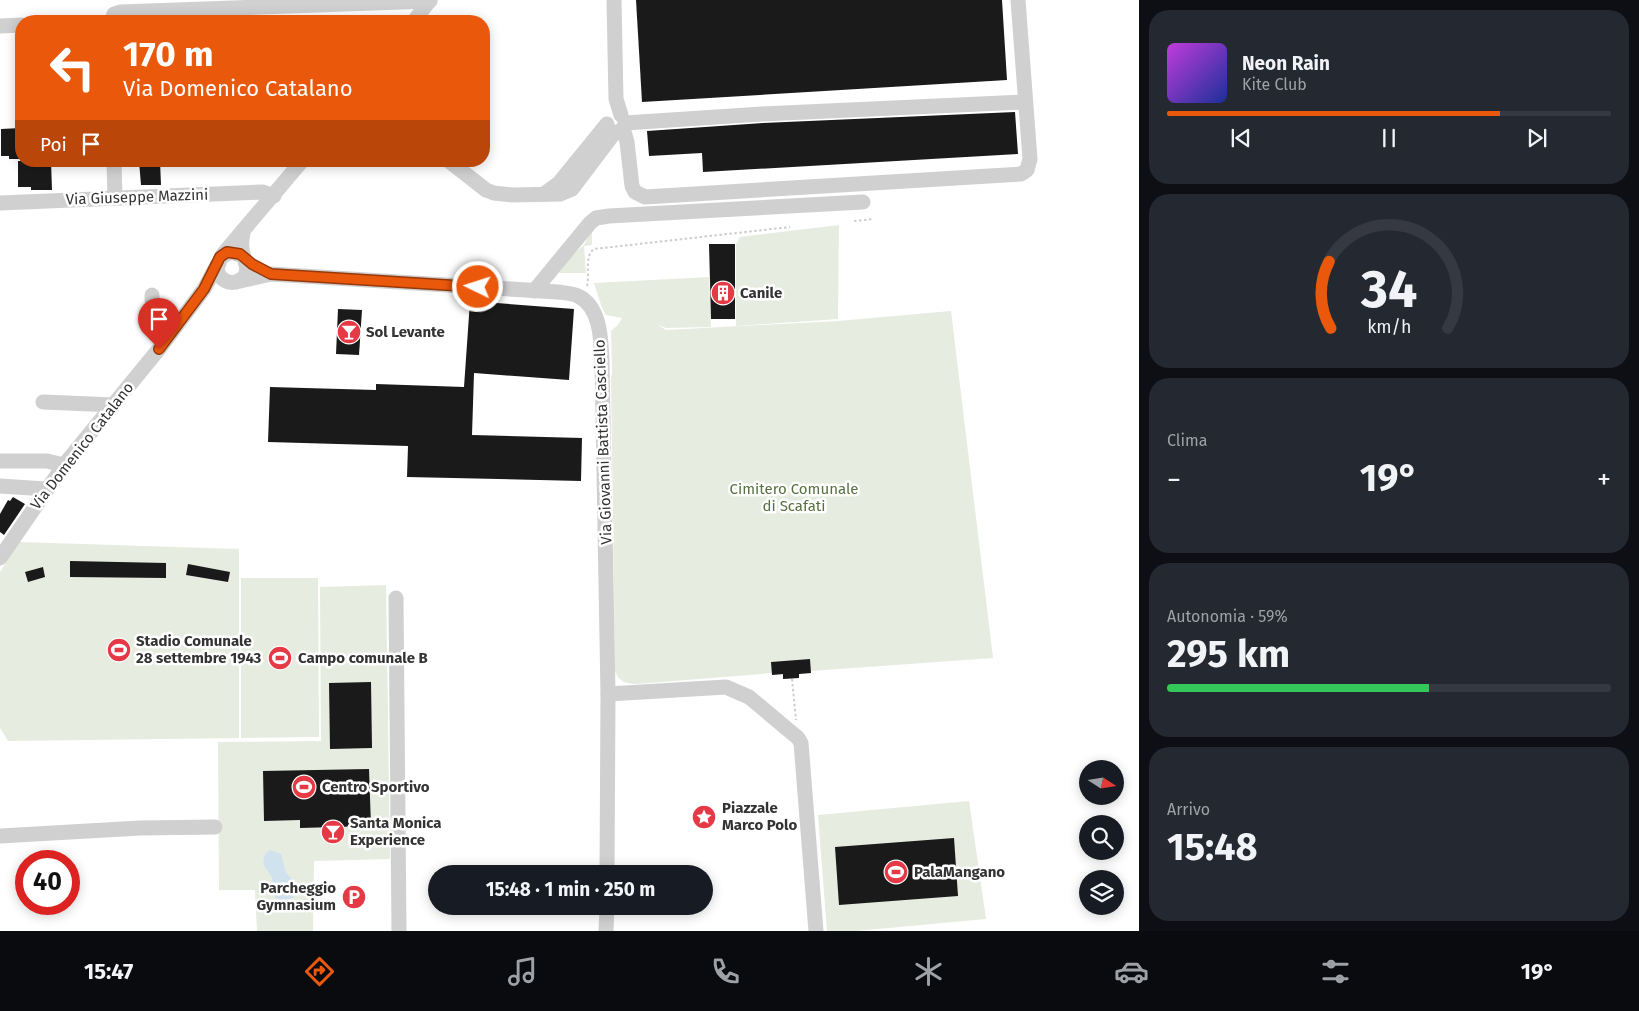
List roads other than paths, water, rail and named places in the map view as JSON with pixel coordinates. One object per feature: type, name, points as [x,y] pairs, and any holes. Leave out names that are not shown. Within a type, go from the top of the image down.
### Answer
[{"type":"street","points":[[614,0],[617,123],[629,153],[632,186],[635,192],[646,197],[1021,174],[1027,170],[1030,159],[1018,0]]},
{"type":"street","points":[[114,15],[120,12],[430,1]]},
{"type":"street","points":[[419,15],[430,1]]},
{"type":"street","points":[[0,26],[15,25]]},
{"type":"street","points":[[617,123],[772,113],[1025,102]]},
{"type":"street","points":[[457,167],[486,190],[494,193],[504,195],[560,194],[572,188],[617,123]]},
{"type":"street","points":[[114,167],[115,198]]},
{"type":"street","name":"Via Domenico Catalano","points":[[0,558],[64,465],[114,405],[204,289],[220,260],[297,167]]},
{"type":"street","name":"Via Giuseppe Mazzini","points":[[0,203],[262,192],[274,196]]},
{"type":"street","points":[[204,289],[214,283],[232,282],[271,274],[534,291],[585,228],[596,218],[863,202]]},
{"type":"street","points":[[243,233],[242,245],[244,258],[247,268],[244,277],[232,282],[220,276],[220,260],[231,252],[244,258],[271,274]]},
{"type":"street","name":"Via Giovanni Battista Casciello","points":[[534,291],[579,296],[593,311],[598,323],[601,340],[608,694],[607,865]]},
{"type":"street","points":[[152,295],[153,321],[178,323]]},
{"type":"street","points":[[43,402],[114,405]]},
{"type":"street","points":[[0,460],[47,461],[64,465]]},
{"type":"street","points":[[0,486],[46,489]]},
{"type":"street","points":[[396,598],[399,931]]},
{"type":"street","points":[[608,694],[726,687],[749,697],[798,738],[801,744],[816,931]]},
{"type":"street","points":[[0,836],[215,826]]},
{"type":"street","points":[[606,915],[606,931]]},
{"type":"water","points":[[270,850],[281,854],[286,873],[295,882],[296,894],[291,899],[280,900],[275,896],[272,879],[264,862],[265,854]]},
{"type":"place","name":"Canile","points":[[723,293]]},
{"type":"place","name":"Sol Levante","points":[[349,332]]},
{"type":"place","name":"Stadio Comunale 28 settembre 1943","points":[[119,650]]},
{"type":"place","name":"Campo comunale B","points":[[280,658]]},
{"type":"place","name":"Centro Sportivo","points":[[304,787]]},
{"type":"place","name":"Piazzale Marco Polo","points":[[704,817]]},
{"type":"place","name":"Santa Monica Experience","points":[[333,832]]},
{"type":"place","name":"PalaMangano","points":[[896,872]]},
{"type":"place","name":"Parcheggio Gymnasium","points":[[354,897]]},
{"type":"park label","name":"Cimitero Comunale di Scafati","points":[[794,498]]}]
